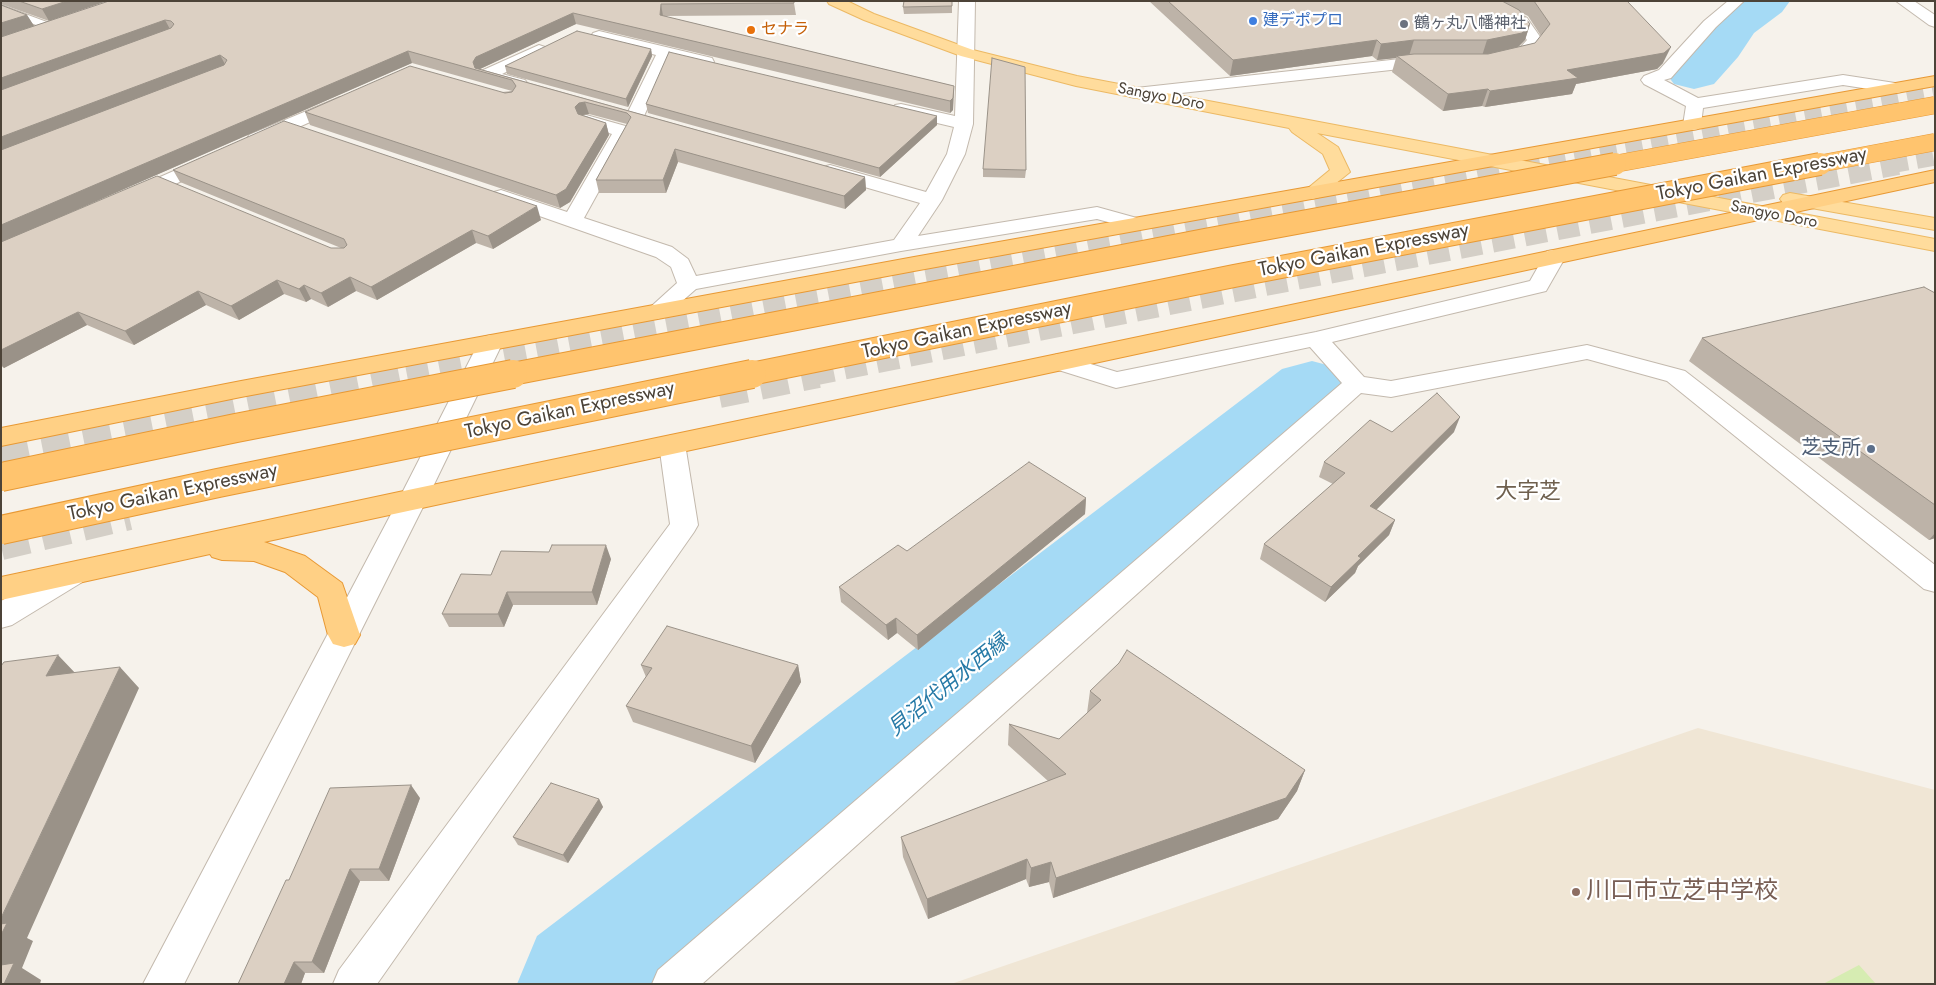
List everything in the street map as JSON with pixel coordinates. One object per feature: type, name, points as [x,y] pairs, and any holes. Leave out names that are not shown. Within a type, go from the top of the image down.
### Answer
[{"type":"highway","points":[[1,437],[240,389],[491,342],[1935,80]]},
{"type":"highway","name":"Tokyo Gaikan Expressway","points":[[1,477],[236,428],[1142,252],[1935,105]]},
{"type":"highway","name":"Tokyo Gaikan Expressway","points":[[1,530],[218,483],[1234,276],[1935,142]]},
{"type":"highway","points":[[1,589],[1755,212],[1935,176]]},
{"type":"highway","points":[[187,548],[255,550],[295,564],[331,591],[344,635]]},
{"type":"main road","name":"Sangyo Doro","points":[[834,1],[869,17],[967,53],[1076,80],[1755,212],[1935,245]]},
{"type":"main road","points":[[1287,121],[1331,151],[1340,172],[1312,193]]},
{"type":"main road","name":"Sangyo Doro","points":[[1496,161],[1808,202],[1935,224]]},
{"type":"street","points":[[901,245],[932,200],[956,154],[964,124],[967,1]]},
{"type":"street","points":[[1481,1],[1522,21],[1535,41],[1522,55],[1482,63]]},
{"type":"street","points":[[1736,1],[1710,24],[1665,74],[1650,80],[1695,104],[1843,80],[1895,88]]},
{"type":"street","points":[[1903,1],[1935,22]]},
{"type":"street","points":[[26,36],[68,22]]},
{"type":"street","points":[[586,33],[723,66]]},
{"type":"street","points":[[533,88],[488,75],[550,44]]},
{"type":"street","points":[[635,116],[665,52]]},
{"type":"street","points":[[1136,92],[1409,63],[1446,63]]},
{"type":"street","points":[[470,86],[518,100]]},
{"type":"street","points":[[244,145],[359,93]]},
{"type":"street","points":[[570,98],[598,106]]},
{"type":"street","points":[[1692,125],[1695,104]]},
{"type":"street","points":[[886,105],[964,124]]},
{"type":"street","points":[[556,111],[623,130],[572,220]]},
{"type":"street","points":[[616,111],[654,122]]},
{"type":"street","points":[[288,124],[315,134]]},
{"type":"street","points":[[119,202],[226,153]]},
{"type":"street","points":[[817,168],[932,200]]},
{"type":"street","points":[[480,189],[664,252],[680,264],[689,284]]},
{"type":"street","points":[[656,312],[689,284],[901,245],[1097,213],[1137,224]]},
{"type":"street","points":[[1058,362],[1116,380],[1316,339],[1538,286],[1556,256]]},
{"type":"street","points":[[1316,339],[1356,384],[1391,389],[1587,352],[1676,376],[1935,581]]},
{"type":"street","points":[[163,984],[344,635],[491,342]]},
{"type":"street","points":[[672,984],[1356,384]]},
{"type":"street","points":[[353,984],[684,525],[672,444]]},
{"type":"street","points":[[1,616],[74,573]]},
{"type":"lane","points":[[1,8],[51,27]]},
{"type":"lane","points":[[164,182],[182,190]]},
{"type":"shaded area","name":"川口市立芝中学校","points":[[1698,728],[1935,790],[1935,984],[951,984]]},
{"type":"green space","points":[[1859,965],[1876,984],[1823,984]]},
{"type":"building","points":[[19,1],[67,1],[42,9]]},
{"type":"building","points":[[109,1],[794,1],[794,3],[661,4],[660,15],[954,86],[953,98],[950,101],[573,13],[476,57],[473,62],[475,68],[865,177],[844,196],[675,149],[663,180],[596,180],[631,117],[627,113],[585,102],[579,103],[575,107],[578,114],[606,123],[566,189],[556,195],[305,112],[410,66],[505,93],[512,92],[516,86],[512,80],[408,51],[1,225],[1,150],[224,65],[227,60],[220,55],[1,137],[1,90],[171,28],[174,24],[171,21],[165,20],[1,78],[1,37]]},
{"type":"building","points":[[904,1],[952,1],[952,6],[903,7]]},
{"type":"building","points":[[1168,1],[1502,1],[1519,10],[1530,24],[1522,33],[1487,40],[1414,40],[1381,44],[1377,40],[1233,60]]},
{"type":"building","points":[[1534,1],[1627,1],[1671,47],[1664,53],[1567,70],[1578,78],[1490,91],[1488,89],[1448,94],[1397,56],[1414,54],[1488,54],[1535,43],[1550,24]]},
{"type":"building","points":[[1,5],[27,15],[1,23]]},
{"type":"building","points":[[577,31],[651,49],[626,99],[505,66]]},
{"type":"building","points":[[669,52],[937,116],[879,168],[646,104]]},
{"type":"building","points":[[992,58],[1025,67],[1026,170],[983,169]]},
{"type":"building","points":[[284,121],[537,206],[488,236],[472,230],[371,287],[350,277],[321,293],[304,285],[299,289],[277,280],[231,306],[198,291],[125,331],[78,312],[1,350],[1,242],[157,176],[331,248],[344,248],[347,245],[344,239],[173,170]]},
{"type":"building","name":"芝支所","points":[[1924,287],[1935,293],[1935,505],[1702,338]]},
{"type":"building","points":[[1437,393],[1460,417],[1370,506],[1395,520],[1358,556],[1361,558],[1331,587],[1264,544],[1345,473],[1324,462],[1370,420],[1392,432]]},
{"type":"building","points":[[1029,462],[1086,498],[917,635],[896,618],[886,625],[839,587],[898,545],[907,551]]},
{"type":"building","points":[[552,545],[606,545],[592,592],[507,592],[498,614],[442,614],[461,574],[491,575],[501,551],[549,552]]},
{"type":"building","points":[[667,626],[798,665],[751,746],[626,706],[652,668],[641,665]]},
{"type":"building","points":[[1127,650],[1305,770],[1286,798],[1056,878],[1051,862],[1031,868],[1027,859],[927,899],[901,837],[1066,774],[1009,724],[1059,739],[1101,700],[1090,691],[1119,663]]},
{"type":"building","points":[[58,655],[46,676],[120,667],[1,918],[1,666],[4,662]]},
{"type":"building","points":[[551,783],[599,799],[563,855],[513,837]]},
{"type":"building","points":[[411,785],[379,869],[350,869],[312,962],[294,962],[284,984],[238,984],[286,880],[289,880],[330,788]]},
{"type":"building","points":[[7,923],[1,935],[1,924]]},
{"type":"building","points":[[14,963],[4,984],[1,984],[1,965]]},
{"type":"waterway","name":"見沼代用水西縁","points":[[1694,72],[1718,45],[1734,22],[1764,1]]},
{"type":"waterway","name":"見沼代用水西縁","points":[[585,984],[1312,388]]},
{"type":"tunnel","points":[[1523,165],[1935,89]]},
{"type":"tunnel","points":[[1891,165],[1935,157]]},
{"type":"tunnel","points":[[407,375],[1529,164]]},
{"type":"tunnel","points":[[812,375],[1260,286],[1898,164]]},
{"type":"tunnel","points":[[1,455],[413,374]]},
{"type":"tunnel","points":[[719,394],[818,374]]},
{"type":"tunnel","points":[[1,546],[129,516]]},
{"type":"place","name":"建デポプロ","points":[[1253,21]]},
{"type":"place","name":"鶴ヶ丸八幡神社","points":[[1404,24]]},
{"type":"place","name":"セナラ","points":[[751,30]]},
{"type":"place","name":"芝支所","points":[[1871,449]]},
{"type":"place","name":"川口市立芝中学校","points":[[1576,892]]},
{"type":"district","name":"大字芝","points":[[1528,493]]}]
